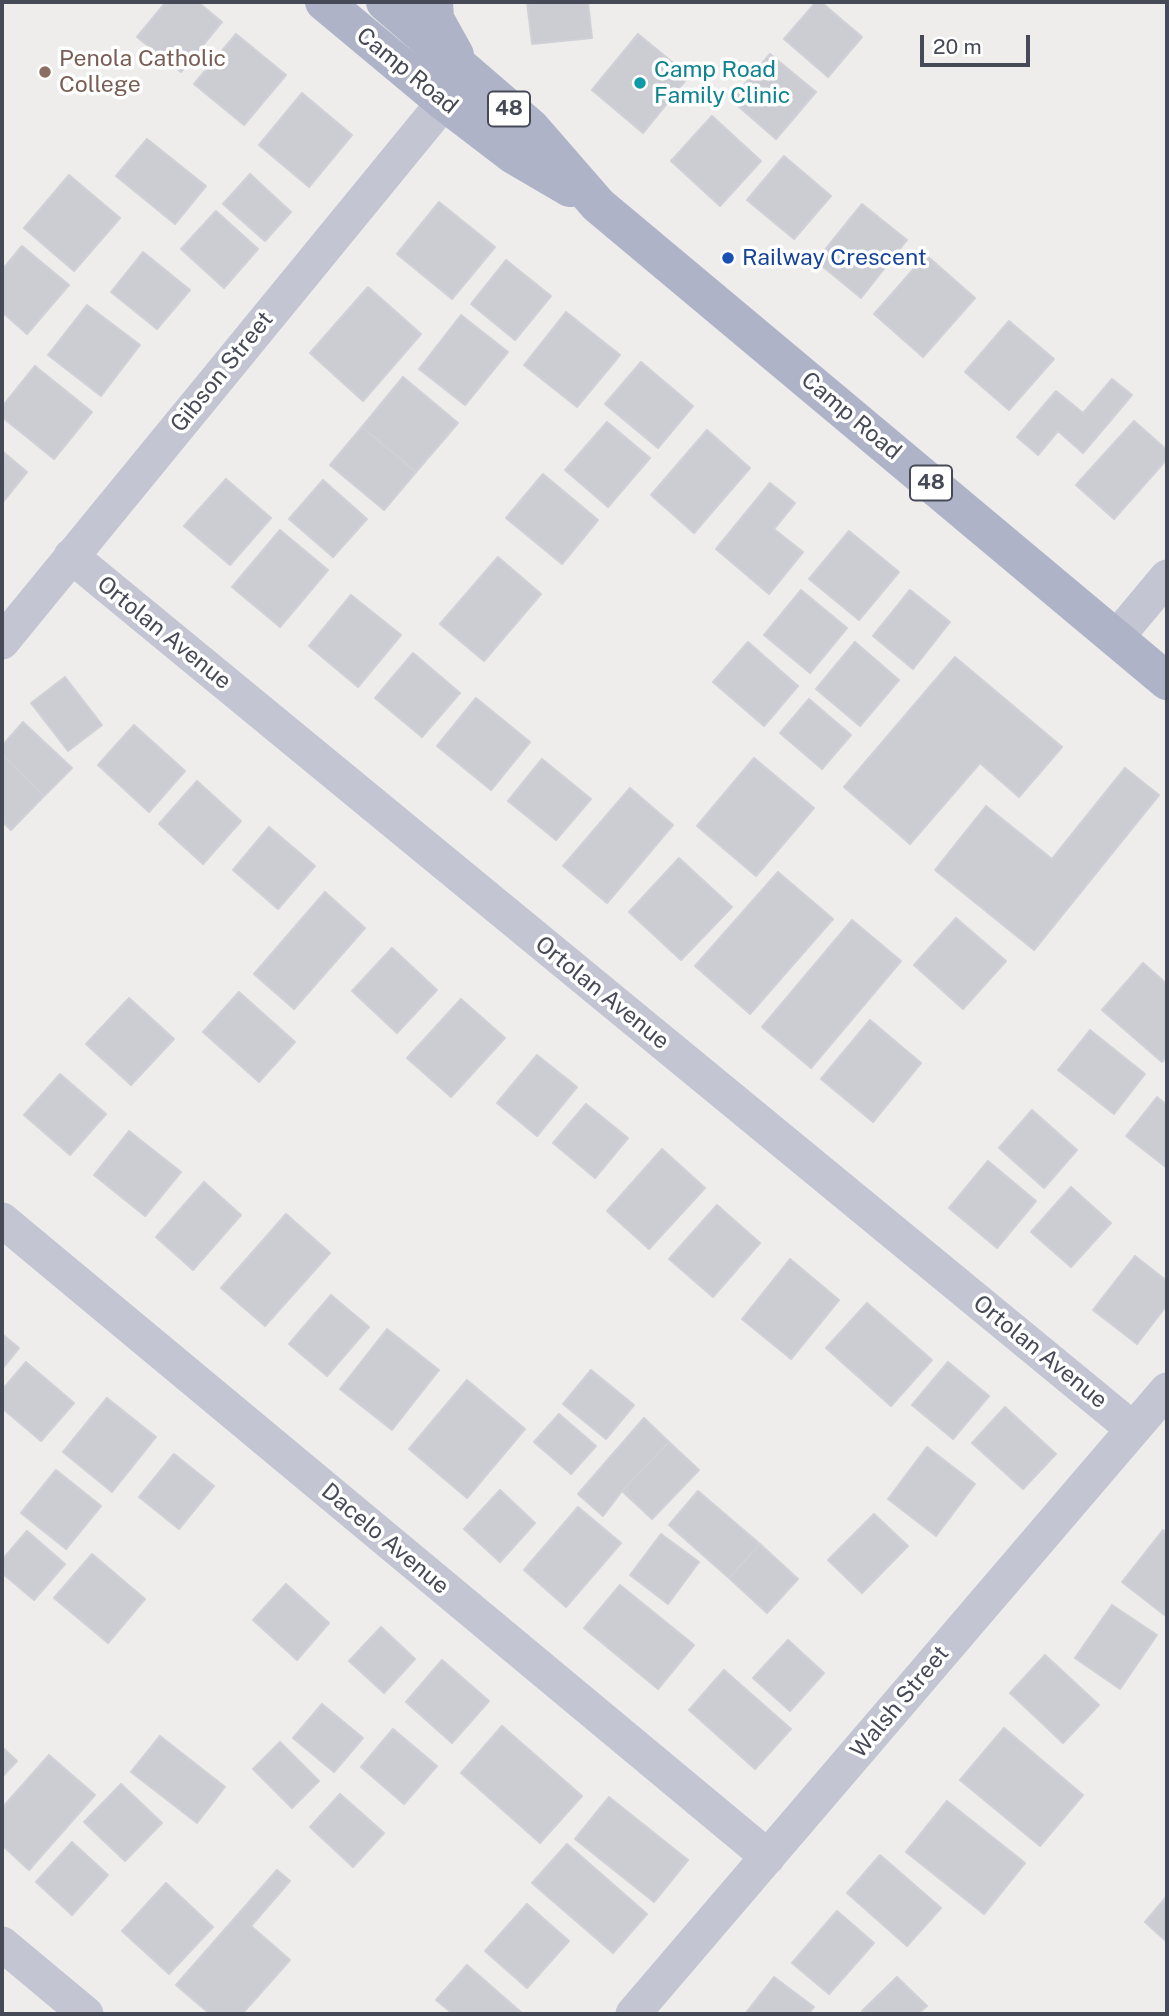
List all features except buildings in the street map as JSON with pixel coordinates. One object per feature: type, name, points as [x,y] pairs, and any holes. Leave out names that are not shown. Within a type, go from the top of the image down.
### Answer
[{"type":"main road","name":"Camp Road","points":[[324,2],[444,102],[512,154],[598,205]]},
{"type":"main road","name":"Camp Road","points":[[385,2],[531,128],[598,205],[1167,681]]},
{"type":"main road","points":[[434,2],[435,19],[463,69]]},
{"type":"street","name":"Gibson Street","points":[[2,642],[444,102]]},
{"type":"street","name":"Ortolan Avenue","points":[[71,556],[1133,1429]]},
{"type":"street","points":[[1116,638],[1167,577]]},
{"type":"street","name":"Dacelo Avenue","points":[[2,1220],[768,1857]]},
{"type":"street","name":"Walsh Street","points":[[633,2014],[1167,1390]]},
{"type":"street","points":[[2,1944],[86,2014]]},
{"type":"place","name":"Penola Catholic College","points":[[45,72]]},
{"type":"place","name":"Camp Road Family Clinic","points":[[640,83]]},
{"type":"place","name":"Railway Crescent","points":[[728,258]]}]
